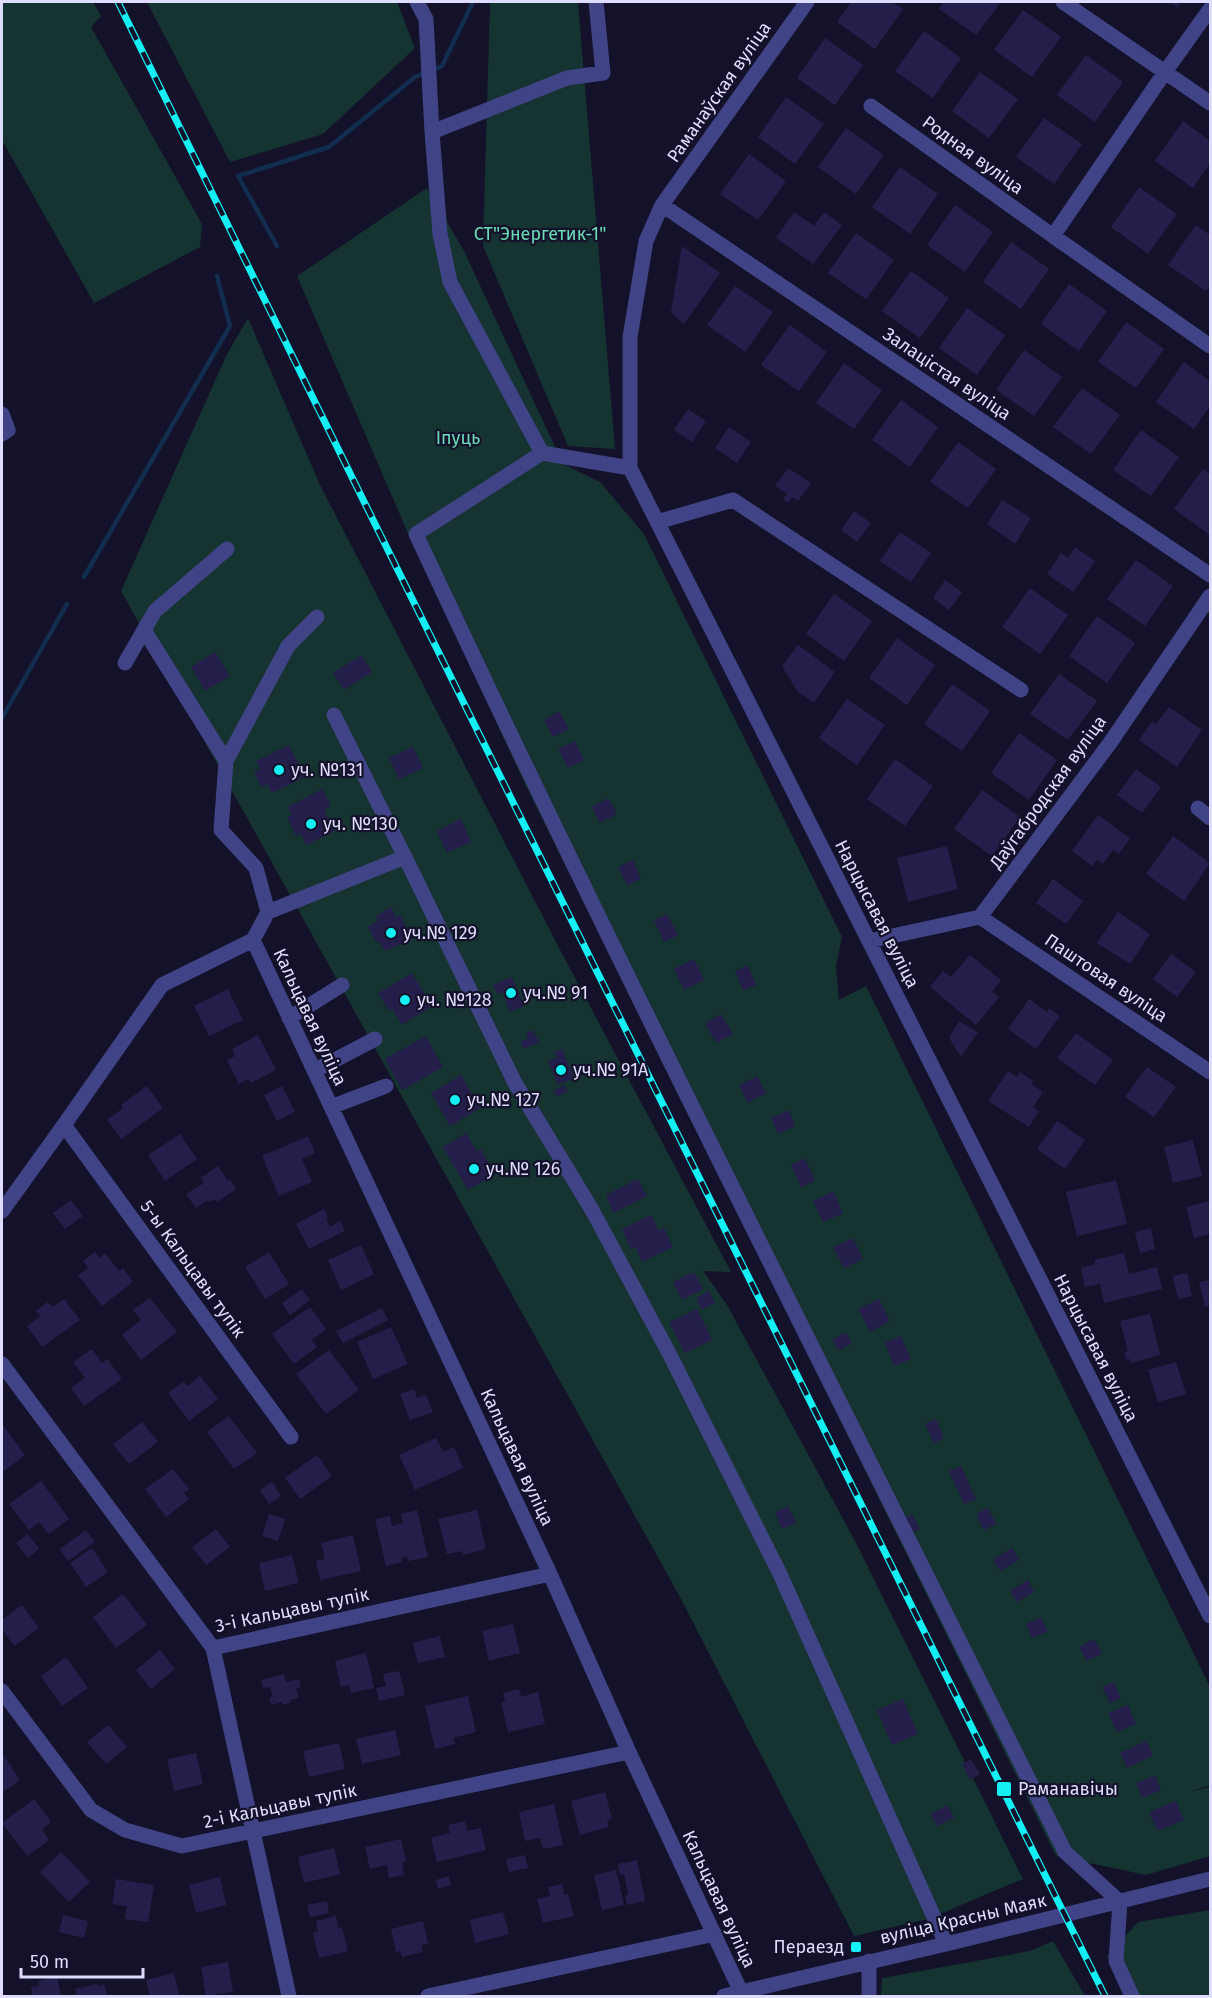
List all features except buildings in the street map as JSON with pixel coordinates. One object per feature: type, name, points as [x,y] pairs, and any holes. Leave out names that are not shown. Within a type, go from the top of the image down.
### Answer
[{"type":"street","points":[[417,2],[426,19],[440,234],[450,282],[542,453]]},
{"type":"street","points":[[432,132],[567,78],[603,73],[596,2]]},
{"type":"street","name":"Раманаўская вуліца","points":[[662,205],[807,2]]},
{"type":"street","points":[[1063,2],[1210,104]]},
{"type":"street","points":[[1053,236],[1210,9]]},
{"type":"street","name":"Родная вуліца","points":[[871,106],[1210,346]]},
{"type":"street","name":"Нарцысавая вуліца","points":[[662,205],[646,241],[630,337],[630,468],[1210,1616]]},
{"type":"street","name":"Залацістая вуліца","points":[[662,205],[1210,575]]},
{"type":"street","points":[[2,414],[5,432]]},
{"type":"street","points":[[630,468],[542,453],[416,534],[474,660],[776,1277],[1065,1852],[1120,1902],[1116,1961],[1132,1996]]},
{"type":"street","points":[[657,522],[733,500],[1021,690]]},
{"type":"street","points":[[124,663],[155,611],[227,549]]},
{"type":"street","name":"Даўгабродская вуліца","points":[[980,917],[1110,743],[1210,596]]},
{"type":"street","points":[[268,912],[256,868],[221,830],[226,761],[288,646],[316,617]]},
{"type":"street","points":[[144,630],[226,761]]},
{"type":"street","points":[[333,715],[405,857],[514,1083],[592,1210],[670,1355],[780,1574],[946,1944]]},
{"type":"street","points":[[2,1211],[162,985],[253,940],[268,912],[405,857]]},
{"type":"street","points":[[869,941],[980,917]]},
{"type":"street","name":"Паштовая вуліца","points":[[980,917],[1210,1072]]},
{"type":"street","name":"Кальцавая вуліца","points":[[253,940],[550,1574],[629,1752],[741,1992]]},
{"type":"street","points":[[289,1018],[342,985]]},
{"type":"street","points":[[314,1071],[375,1039]]},
{"type":"street","points":[[331,1107],[386,1086]]},
{"type":"street","name":"5-ы Кальцавы тупік","points":[[64,1125],[291,1437]]},
{"type":"street","name":"3-і Кальцавы тупік","points":[[2,1364],[213,1648],[550,1574]]},
{"type":"street","points":[[213,1648],[289,1996]]},
{"type":"street","name":"2-і Кальцавы тупік","points":[[2,1691],[91,1810],[124,1830],[182,1846],[629,1752]]},
{"type":"street","name":"вуліца Красны Маяк","points":[[724,1996],[1210,1879]]},
{"type":"street","points":[[428,1996],[715,1934]]},
{"type":"street","points":[[869,1961],[869,1996]]},
{"type":"green space","points":[[2,2],[93,2],[101,16],[91,27],[202,224],[200,247],[94,303],[2,140]]},
{"type":"green space","points":[[147,2],[397,2],[415,48],[323,134],[230,162]]},
{"type":"green space","name":"СТ\"Энергетик-1\"","points":[[490,2],[578,2],[615,449],[568,446],[483,246]]},
{"type":"green space","name":"Іпуць","points":[[427,188],[464,251],[563,464],[600,482],[644,534],[842,937],[836,967],[839,1000],[866,986],[1210,1687],[1210,1785],[1190,1792],[1210,1787],[1210,1856],[1146,1875],[1056,1856],[527,788],[407,531],[297,276]]},
{"type":"green space","points":[[248,318],[320,485],[556,942],[731,1272],[703,1271],[727,1305],[854,1539],[1023,1879],[928,1919],[854,1936],[680,1597],[121,591],[227,354]]},
{"type":"green space","points":[[1210,1910],[1210,1996],[1126,1996],[1107,1956],[1138,1922]]},
{"type":"green space","points":[[1053,1941],[1085,1996],[881,1996],[882,1978],[1030,1951]]},
{"type":"waterway","points":[[277,246],[238,176],[329,147],[415,77],[442,66],[473,2]]},
{"type":"waterway","points":[[84,577],[230,326],[217,276]]},
{"type":"waterway","points":[[2,718],[67,604]]},
{"type":"railway","points":[[118,2],[1105,1996]]},
{"type":"place","name":"уч. №131","points":[[279,770]]},
{"type":"place","name":"уч. №130","points":[[311,824]]},
{"type":"place","name":"уч.№ 129","points":[[391,933]]},
{"type":"place","name":"уч.№ 91","points":[[511,993]]},
{"type":"place","name":"уч. №128","points":[[405,1000]]},
{"type":"place","name":"уч.№ 91А","points":[[561,1070]]},
{"type":"place","name":"уч.№ 127","points":[[455,1100]]},
{"type":"place","name":"уч.№ 126","points":[[474,1169]]},
{"type":"place","name":"Раманавічы","points":[[1004,1789]]},
{"type":"place","name":"Пераезд","points":[[856,1947]]}]
